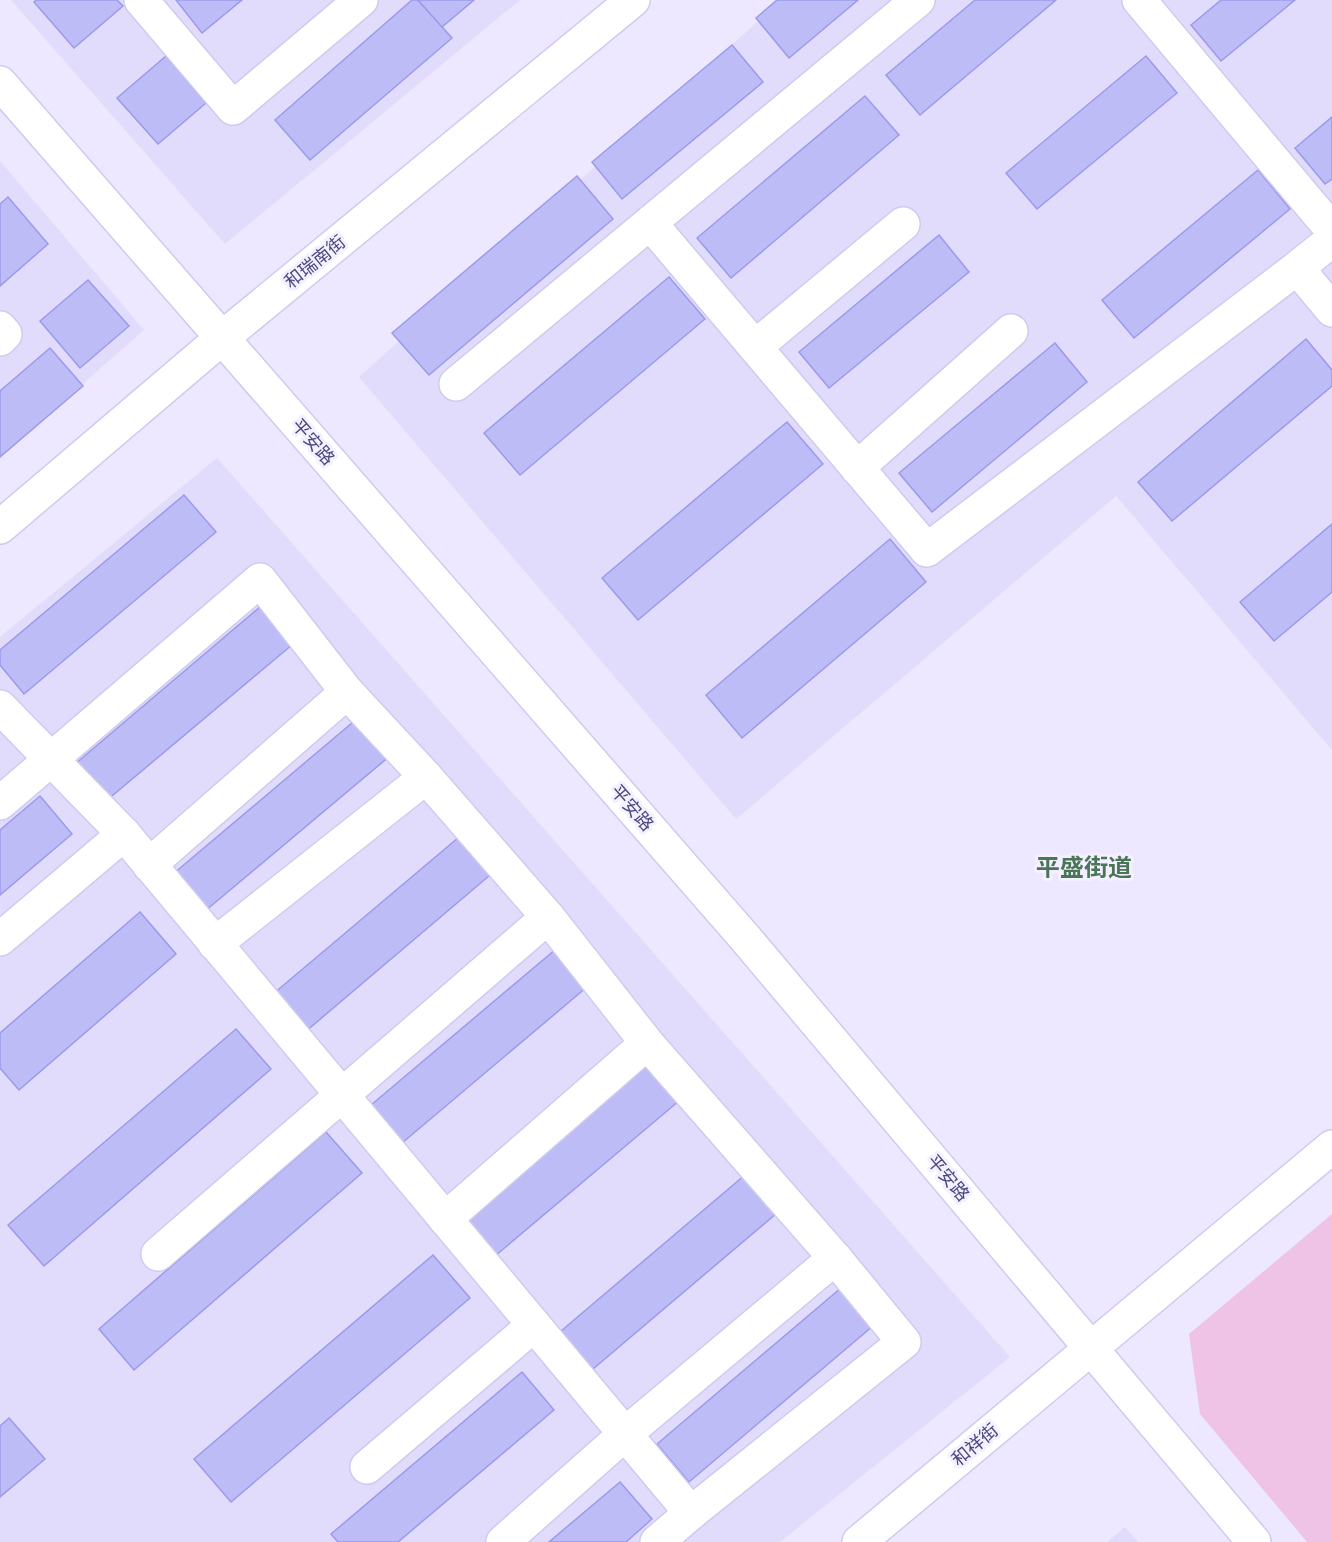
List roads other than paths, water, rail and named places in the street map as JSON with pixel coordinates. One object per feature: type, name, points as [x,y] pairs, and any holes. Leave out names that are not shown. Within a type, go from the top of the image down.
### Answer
[{"type":"street","points":[[141,0],[233,108],[361,0]]},
{"type":"street","name":"和瑞南街","points":[[0,527],[222,338],[633,0]]},
{"type":"street","points":[[456,384],[918,0]]},
{"type":"street","points":[[1139,0],[1332,230]]},
{"type":"street","name":"平安路","points":[[0,83],[746,939],[1254,1542]]},
{"type":"street","points":[[650,223],[927,550],[1332,240]]},
{"type":"street","points":[[755,346],[903,224]]},
{"type":"street","points":[[1297,268],[1332,310]]},
{"type":"street","points":[[0,328],[5,334],[0,339]]},
{"type":"street","points":[[857,468],[1011,331]]},
{"type":"street","points":[[0,803],[260,580],[347,692],[426,777],[548,917],[647,1043],[835,1258],[904,1342],[657,1542]]},
{"type":"street","points":[[149,865],[347,692]]},
{"type":"street","points":[[0,707],[124,834],[691,1513]]},
{"type":"street","points":[[215,944],[426,777]]},
{"type":"street","points":[[0,939],[124,834]]},
{"type":"street","points":[[158,1254],[548,917]]},
{"type":"street","points":[[445,1219],[647,1043]]},
{"type":"street","name":"和祥街","points":[[859,1542],[1332,1147]]},
{"type":"street","points":[[503,1542],[625,1434],[835,1258]]},
{"type":"street","points":[[367,1467],[534,1325]]},
{"type":"district","name":"平盛街道","points":[[1084,868]]}]
